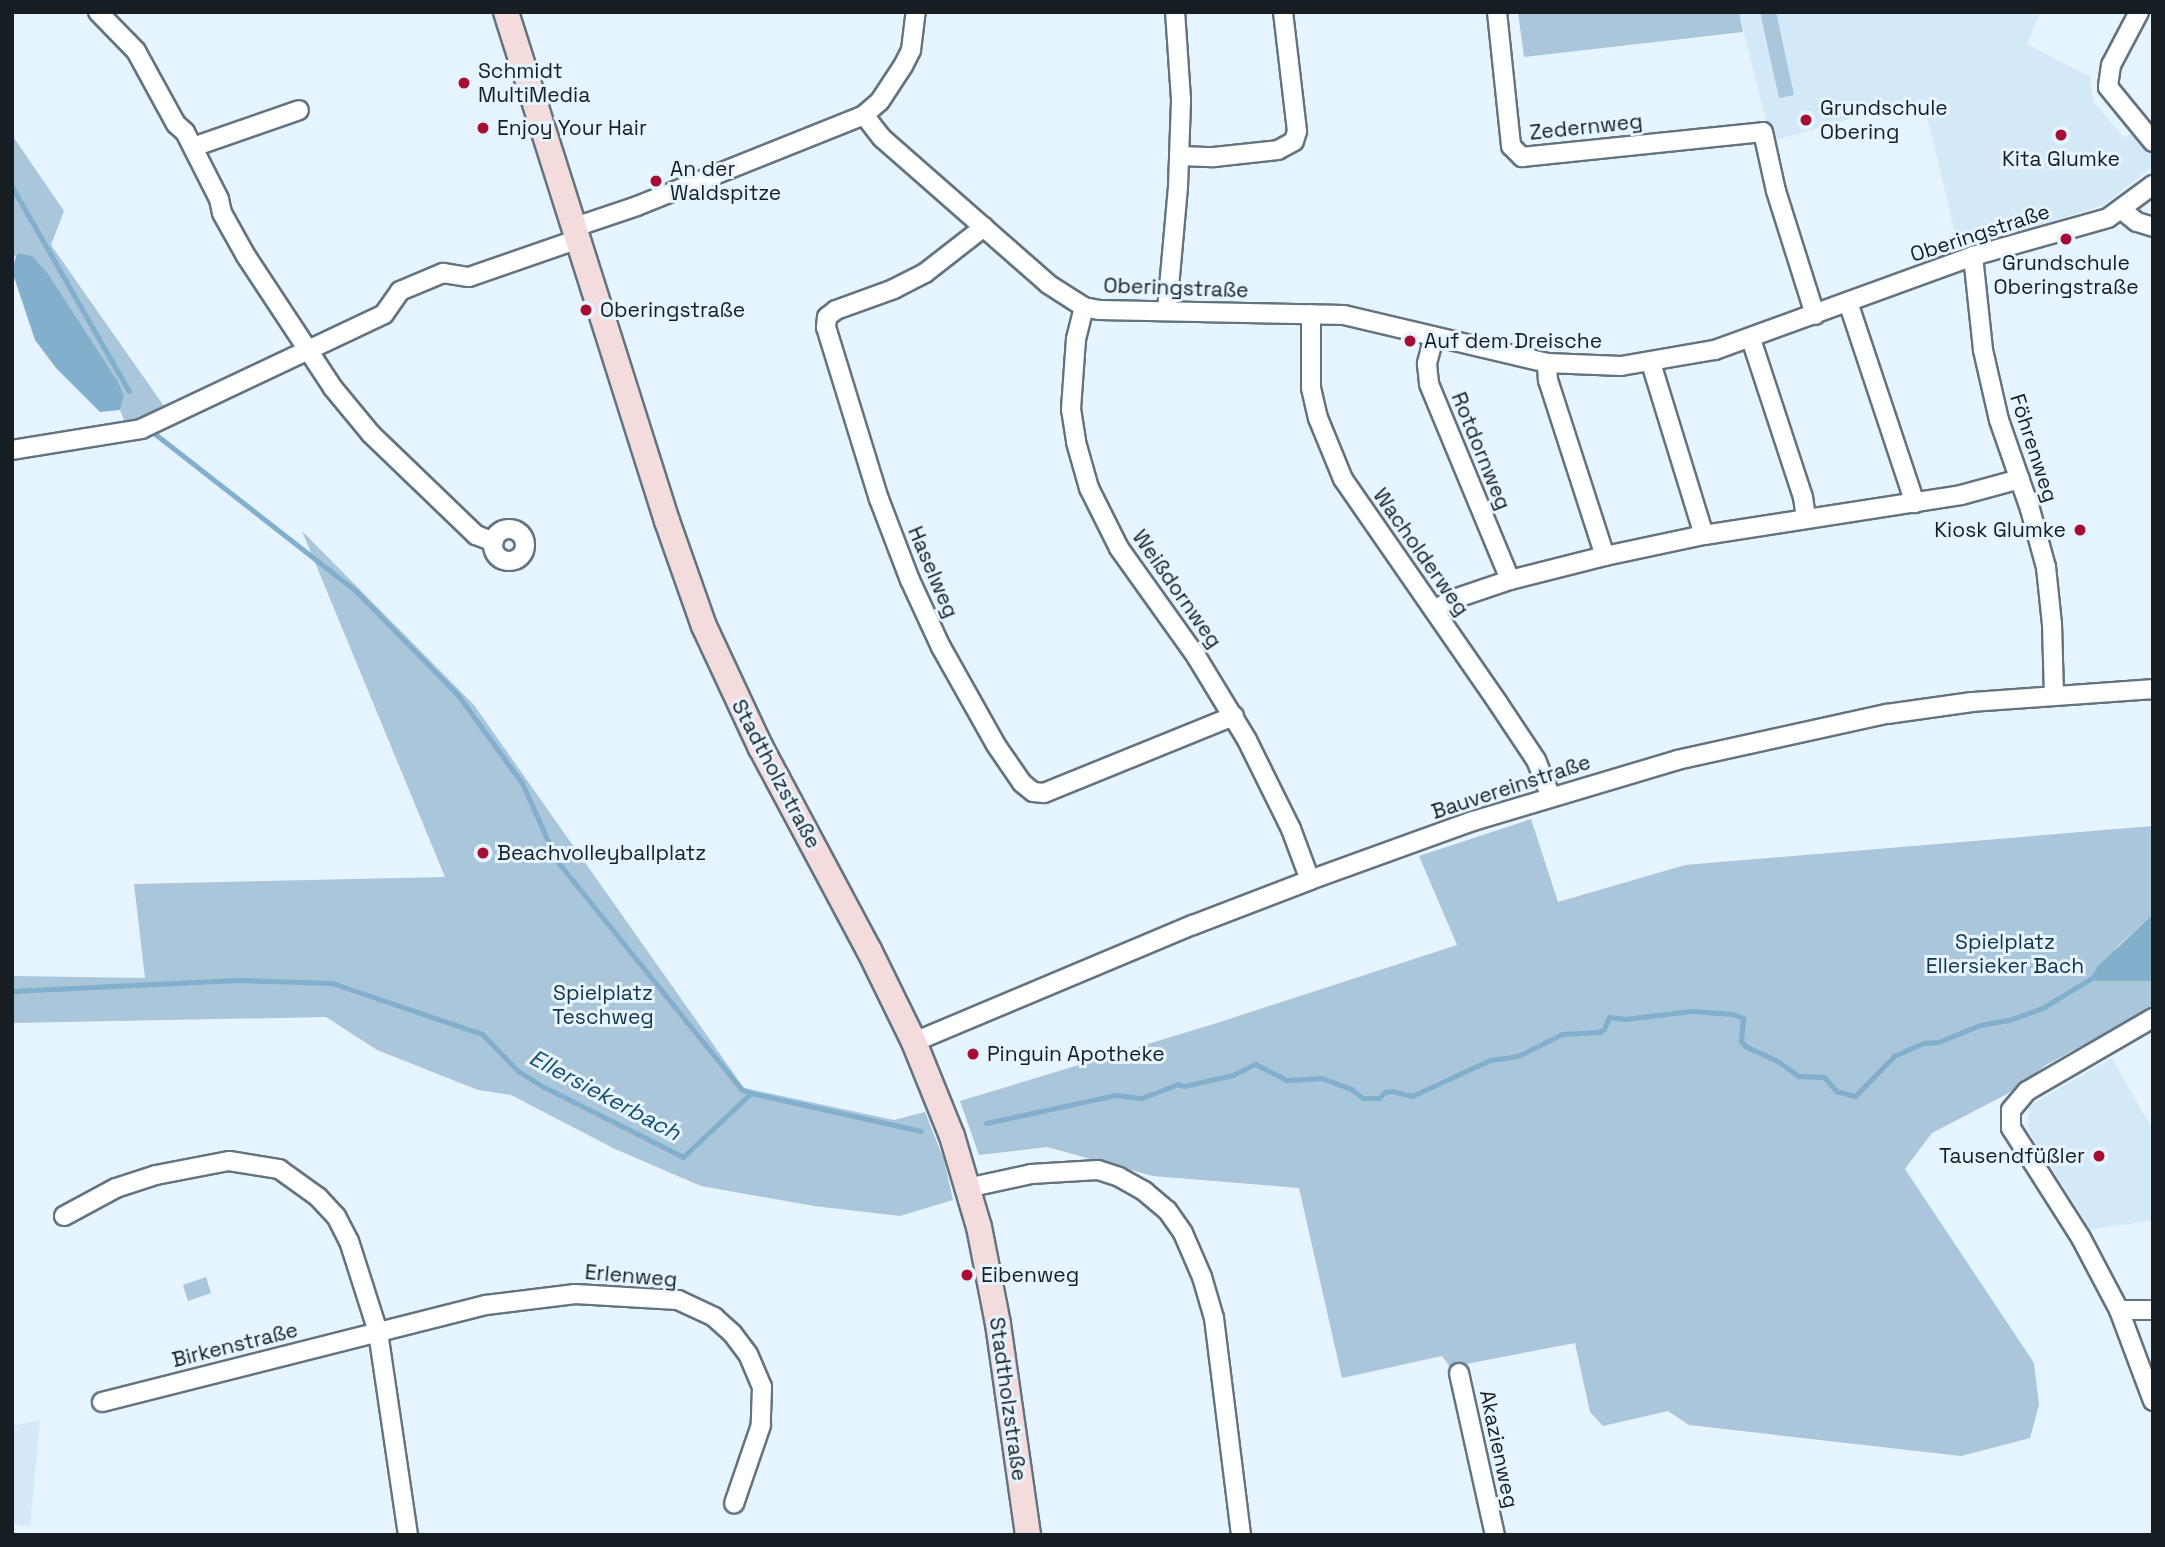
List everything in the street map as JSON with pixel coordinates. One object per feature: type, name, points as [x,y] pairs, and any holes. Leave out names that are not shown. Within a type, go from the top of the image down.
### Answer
[{"type":"street","points":[[98,12],[136,51],[176,124],[185,132],[193,147],[219,199],[222,214],[332,388],[371,434],[476,535],[494,542]]},
{"type":"street","name":"Stadtholzstraße","points":[[506,12],[667,522],[704,626],[761,748],[869,950],[914,1042],[952,1136],[979,1227],[998,1324],[1027,1534]]},
{"type":"street","points":[[12,450],[141,429],[384,314],[400,291],[443,273],[469,277],[864,114],[880,101],[903,66],[916,28],[916,12]]},
{"type":"street","points":[[1167,310],[1181,99],[1175,12]]},
{"type":"street","points":[[1179,156],[1214,157],[1278,150],[1294,141],[1297,131],[1283,12]]},
{"type":"street","name":"Zedernweg","points":[[1497,12],[1511,146],[1522,157],[1763,132],[1776,191],[1815,315]]},
{"type":"street","points":[[2139,12],[2111,65],[2108,87],[2153,142]]},
{"type":"street","points":[[193,147],[299,110]]},
{"type":"street","name":"Oberingstraße","points":[[864,114],[883,138],[1048,284],[1084,307],[1100,310],[1311,314],[1368,320],[1546,363],[1621,366],[1715,350],[1973,256],[2108,218],[2153,185]]},
{"type":"street","points":[[2122,210],[2137,222],[2153,227]]},
{"type":"street","name":"Haselweg","points":[[984,227],[925,273],[894,289],[836,310],[827,317],[826,327],[879,499],[910,580],[946,658],[996,745],[1022,783],[1032,792],[1044,793],[1234,716]]},
{"type":"street","name":"Föhrenweg","points":[[1973,256],[1986,361],[1999,419],[2046,567],[2052,624],[2054,695]]},
{"type":"street","points":[[1848,302],[1915,503]]},
{"type":"street","name":"Weißdornweg","points":[[1084,307],[1076,340],[1071,410],[1076,442],[1089,488],[1119,548],[1196,656],[1234,716],[1272,787],[1310,880]]},
{"type":"street","name":"Wacholderweg","points":[[1311,314],[1311,388],[1328,447],[1343,479],[1536,760],[1551,797]]},
{"type":"street","name":"Rotdornweg","points":[[1434,337],[1427,364],[1429,384],[1510,580]]},
{"type":"street","points":[[1751,339],[1803,497],[1806,518]]},
{"type":"street","points":[[1546,363],[1548,380],[1605,556]]},
{"type":"street","points":[[1651,363],[1704,535]]},
{"type":"street","points":[[1434,610],[1454,599],[1510,580],[1605,556],[1704,535],[1915,503],[2020,479]]},
{"type":"street","name":"Bauvereinstraße","points":[[914,1042],[1193,925],[1310,880],[1551,797],[1677,760],[1822,727],[1972,702],[2153,689]]},
{"type":"street","points":[[2153,1018],[2027,1091],[2011,1110],[2011,1128],[2081,1238],[2119,1310],[2153,1401]]},
{"type":"street","points":[[64,1216],[116,1188],[180,1168],[229,1161],[279,1170],[318,1197],[336,1216],[359,1268],[378,1332],[408,1535]]},
{"type":"street","points":[[967,1188],[1031,1174],[1098,1170],[1119,1177],[1144,1191],[1167,1210],[1183,1233],[1193,1255],[1214,1318],[1241,1535]]},
{"type":"street","name":"Erlenweg","points":[[378,1332],[486,1305],[575,1294],[678,1300],[714,1317],[741,1343],[757,1371],[762,1387],[761,1425],[734,1504]]},
{"type":"street","points":[[2119,1310],[2153,1310]]},
{"type":"street","name":"Birkenstraße","points":[[102,1402],[378,1332]]},
{"type":"street","name":"Akazienweg","points":[[1459,1373],[1495,1535]]},
{"type":"shaded area","name":"Grundschule Obering","points":[[1739,12],[2041,12],[2027,44],[2090,77],[2094,102],[2124,138],[2134,131],[2153,154],[2153,166],[2104,205],[2031,228],[1957,241],[1923,99],[1771,141]]},
{"type":"shaded area","points":[[17,253],[32,256],[48,274],[118,382],[124,396],[120,410],[100,412],[56,368],[35,340],[12,271]]},
{"type":"shaded area","points":[[2153,914],[2153,981],[2096,981],[2091,978],[2098,966]]},
{"type":"shaded area","name":"Tausendfüßler","points":[[2112,1058],[2153,1130],[2153,1220],[2091,1230],[2027,1125],[2030,1105]]},
{"type":"shaded area","points":[[40,1420],[30,1526],[12,1524],[12,1426]]},
{"type":"green space","points":[[1518,12],[1739,12],[1743,32],[1524,57]]},
{"type":"green space","points":[[1760,12],[1776,12],[1794,95],[1779,98]]},
{"type":"green space","points":[[12,135],[64,211],[51,245],[166,409],[125,422],[120,410],[124,396],[17,253],[12,261]]},
{"type":"green space","name":"Spielplatz Teschweg","points":[[302,531],[474,705],[744,1088],[894,1120],[925,1112],[944,1160],[953,1200],[900,1216],[814,1206],[701,1186],[615,1149],[511,1095],[478,1090],[377,1050],[326,1017],[12,1023],[12,976],[145,978],[134,884],[445,877]]},
{"type":"green space","name":"Spielplatz Ellersieker Bach","points":[[1531,819],[1558,902],[1685,865],[2153,826],[2153,914],[2117,947],[2096,981],[2153,981],[2153,1007],[2046,1065],[2007,1094],[1932,1133],[1905,1169],[2034,1363],[2039,1405],[2030,1438],[1961,1456],[1689,1425],[1668,1411],[1603,1426],[1590,1412],[1575,1343],[1450,1367],[1442,1356],[1342,1378],[1299,1188],[1153,1176],[1047,1147],[979,1155],[960,1101],[1220,1022],[1457,945],[1419,856]]},
{"type":"green space","points":[[206,1277],[211,1293],[188,1301],[183,1285]]},
{"type":"waterway","points":[[12,187],[129,391]]},
{"type":"waterway","points":[[155,434],[356,591],[458,695],[522,783],[557,861],[741,1089],[751,1093]]},
{"type":"waterway","name":"Ellersiekerbach","points":[[986,1123],[1116,1095],[1142,1098],[1178,1084],[1184,1086],[1233,1075],[1255,1064],[1287,1080],[1321,1078],[1351,1089],[1363,1098],[1379,1098],[1385,1092],[1392,1091],[1412,1096],[1490,1060],[1518,1056],[1562,1034],[1599,1032],[1604,1029],[1609,1017],[1625,1019],[1691,1011],[1733,1014],[1743,1018],[1741,1041],[1745,1046],[1779,1062],[1798,1076],[1824,1077],[1836,1091],[1855,1096],[1894,1056],[1923,1043],[1938,1042],[1980,1025],[2009,1020],[2044,1007],[2095,976]]},
{"type":"waterway","name":"Ellersiekerbach","points":[[12,991],[237,980],[332,983],[482,1034],[518,1071],[544,1087],[683,1157],[751,1093],[921,1131]]},
{"type":"place","name":"Schmidt MultiMedia","points":[[464,83]]},
{"type":"place","name":"Grundschule Obering","points":[[1806,120]]},
{"type":"place","name":"Enjoy Your Hair","points":[[483,128]]},
{"type":"place","name":"Kita Glumke","points":[[2061,135]]},
{"type":"place","name":"An der Waldspitze","points":[[656,181]]},
{"type":"place","name":"Grundschule Oberingstraße","points":[[2066,239]]},
{"type":"place","name":"Oberingstraße","points":[[586,310]]},
{"type":"place","name":"Auf dem Dreische","points":[[1410,341]]},
{"type":"place","name":"Kiosk Glumke","points":[[2080,530]]},
{"type":"place","name":"Beachvolleyballplatz","points":[[483,853]]},
{"type":"place","name":"Pinguin Apotheke","points":[[973,1054]]},
{"type":"place","name":"Tausendfüßler","points":[[2099,1156]]},
{"type":"place","name":"Eibenweg","points":[[967,1275]]}]
